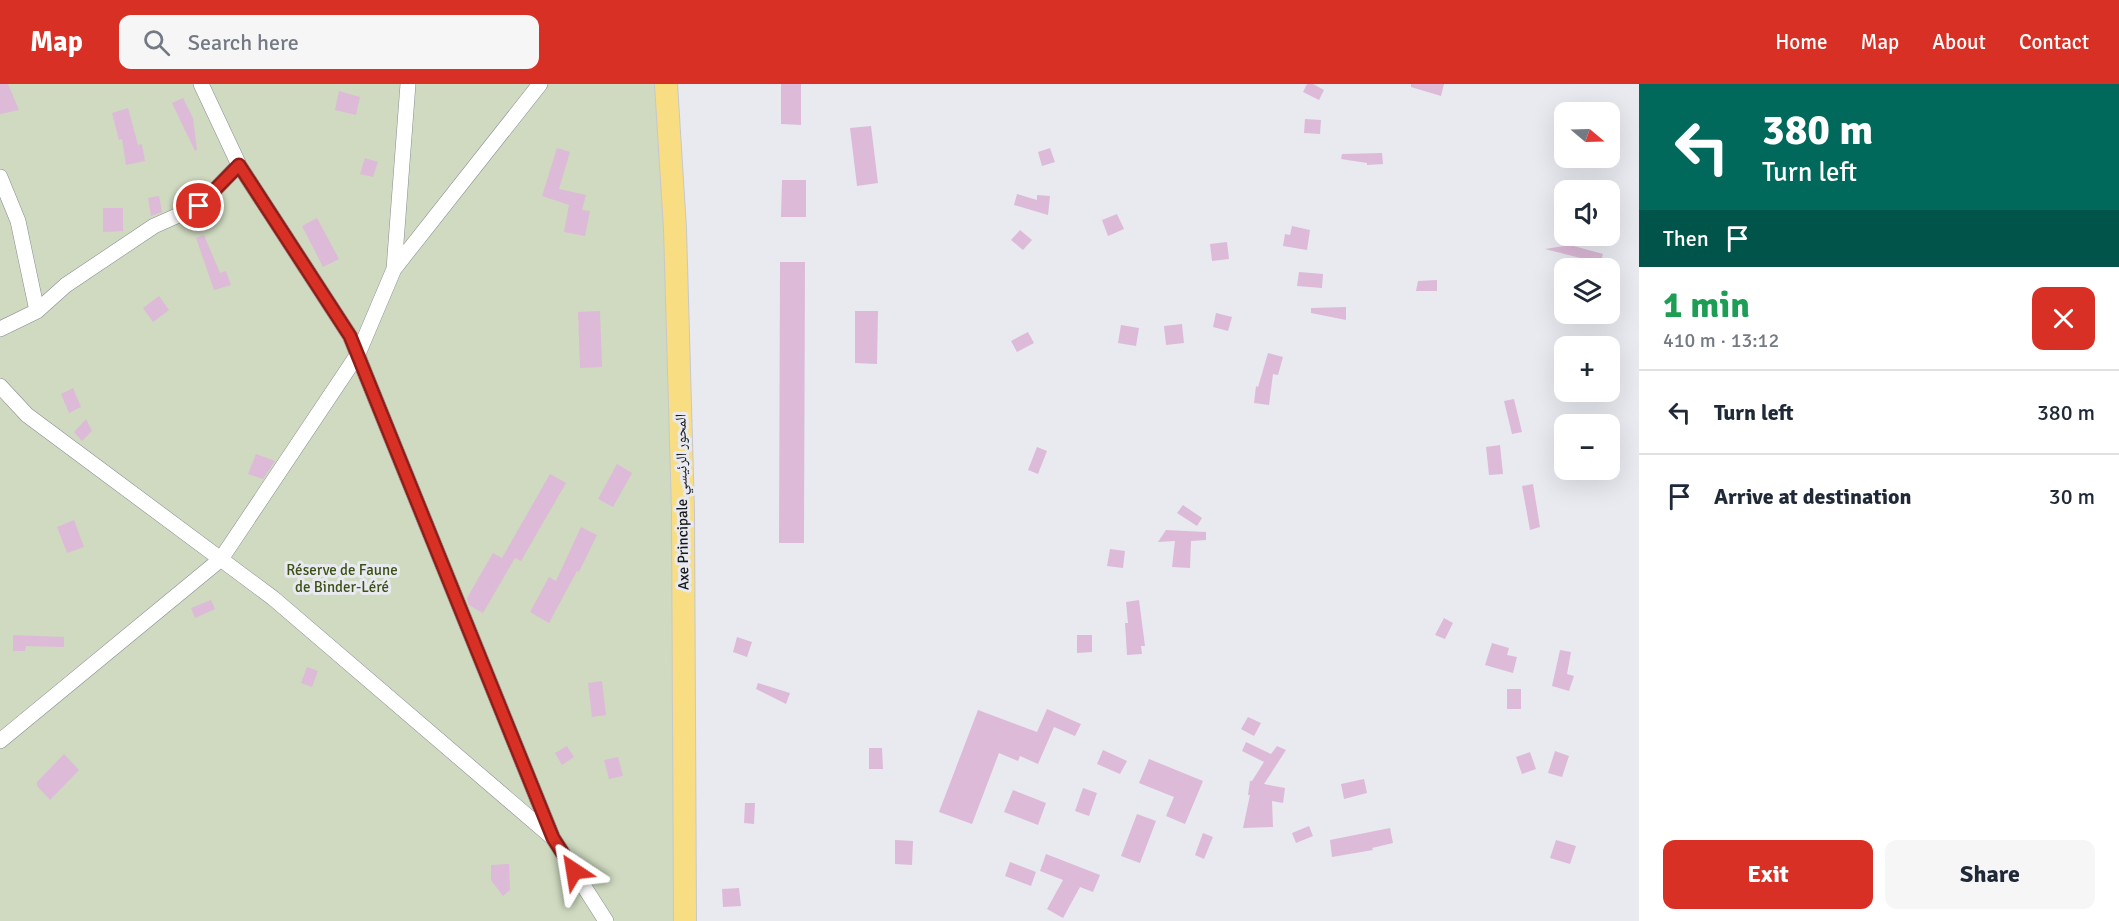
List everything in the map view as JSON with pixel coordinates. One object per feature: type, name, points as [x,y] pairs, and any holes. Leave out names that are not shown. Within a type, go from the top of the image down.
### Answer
[{"type":"main road","name":"Axe Principale المحور الرئيسي","points":[[666,84],[675,229],[683,511],[685,921]]},
{"type":"street","points":[[201,84],[239,165],[350,336],[553,838],[606,921]]},
{"type":"street","points":[[394,269],[408,84]]},
{"type":"street","points":[[0,741],[221,559],[358,354],[394,269],[540,84]]},
{"type":"street","points":[[0,330],[37,311],[66,285],[154,226],[199,206],[239,165]]},
{"type":"street","points":[[0,177],[18,221],[37,311]]},
{"type":"street","points":[[0,386],[27,415],[273,598],[553,838]]},
{"type":"green space","name":"Réserve de Faune de Binder-Léré","points":[[0,84],[666,84],[685,921],[0,921]]},
{"type":"building","points":[[0,84],[8,84],[19,110],[0,114]]},
{"type":"building","points":[[781,84],[801,84],[801,125],[781,124]]},
{"type":"building","points":[[1307,84],[1313,84],[1324,90],[1319,100],[1303,92]]},
{"type":"building","points":[[1411,84],[1444,84],[1441,96],[1411,87]]},
{"type":"building","points":[[339,91],[360,97],[356,115],[335,110]]},
{"type":"building","points":[[183,98],[193,118],[197,150],[195,151],[172,103]]},
{"type":"building","points":[[128,108],[138,145],[142,144],[145,161],[126,165],[122,139],[119,140],[112,113]]},
{"type":"building","points":[[1305,119],[1321,120],[1320,134],[1304,133]]},
{"type":"building","points":[[871,126],[878,183],[857,186],[850,128]]},
{"type":"building","points":[[557,148],[570,152],[559,189],[586,195],[582,210],[590,211],[585,236],[564,232],[569,205],[542,196]]},
{"type":"building","points":[[1050,148],[1055,162],[1042,166],[1038,152]]},
{"type":"building","points":[[1382,153],[1383,164],[1367,165],[1367,163],[1341,159],[1342,154]]},
{"type":"building","points":[[365,158],[378,162],[373,177],[360,174]]},
{"type":"building","points":[[782,180],[806,180],[806,217],[781,217]]},
{"type":"building","points":[[1017,194],[1037,200],[1037,195],[1050,196],[1048,215],[1014,205]]},
{"type":"building","points":[[159,196],[162,212],[151,216],[148,198]]},
{"type":"building","points":[[103,208],[123,208],[123,231],[103,232]]},
{"type":"building","points":[[1117,214],[1124,229],[1108,236],[1102,220]]},
{"type":"building","points":[[317,218],[339,259],[323,267],[302,226]]},
{"type":"building","points":[[1292,226],[1310,230],[1307,250],[1283,246],[1285,234],[1290,235]]},
{"type":"building","points":[[1020,230],[1032,240],[1023,250],[1011,240]]},
{"type":"building","points":[[204,235],[220,273],[226,271],[231,285],[214,290],[196,238]]},
{"type":"building","points":[[1227,242],[1229,259],[1212,261],[1210,244]]},
{"type":"building","points":[[1574,246],[1603,254],[1602,258],[1580,258],[1545,249]]},
{"type":"building","points":[[780,262],[805,262],[804,543],[779,543]]},
{"type":"building","points":[[1299,272],[1323,274],[1322,288],[1297,286]]},
{"type":"building","points":[[1437,280],[1437,291],[1416,291],[1418,281]]},
{"type":"building","points":[[159,296],[169,310],[153,322],[143,308]]},
{"type":"building","points":[[1346,307],[1346,320],[1311,313],[1311,308]]},
{"type":"building","points":[[600,311],[602,367],[580,368],[578,312]]},
{"type":"building","points":[[855,311],[878,311],[877,364],[855,363]]},
{"type":"building","points":[[1216,313],[1232,317],[1228,331],[1213,327]]},
{"type":"building","points":[[1182,324],[1184,343],[1166,345],[1164,326]]},
{"type":"building","points":[[1121,325],[1139,328],[1136,346],[1118,343]]},
{"type":"building","points":[[1028,332],[1034,343],[1017,352],[1011,341]]},
{"type":"building","points":[[1268,353],[1283,357],[1278,375],[1273,374],[1269,405],[1254,403],[1256,386],[1258,387]]},
{"type":"building","points":[[73,388],[81,407],[69,413],[61,394]]},
{"type":"building","points":[[1514,399],[1522,432],[1512,434],[1504,401]]},
{"type":"building","points":[[86,419],[92,431],[82,441],[74,432]]},
{"type":"building","points":[[1500,445],[1503,474],[1489,475],[1486,447]]},
{"type":"building","points":[[1037,447],[1047,451],[1038,474],[1028,470]]},
{"type":"building","points":[[256,454],[275,461],[263,479],[248,474]]},
{"type":"building","points":[[617,464],[632,473],[613,507],[598,499]]},
{"type":"building","points":[[550,474],[566,483],[521,561],[515,558],[483,613],[469,605],[467,598],[493,553],[502,558]]},
{"type":"building","points":[[1533,484],[1540,527],[1530,530],[1522,486]]},
{"type":"building","points":[[1183,505],[1202,518],[1197,526],[1177,513]]},
{"type":"building","points":[[74,520],[84,547],[67,553],[57,527]]},
{"type":"building","points":[[581,527],[597,535],[579,572],[577,571],[549,623],[530,612],[549,577],[556,581]]},
{"type":"building","points":[[1166,530],[1206,532],[1206,540],[1191,541],[1190,568],[1172,567],[1175,541],[1158,542]]},
{"type":"building","points":[[1110,549],[1125,551],[1123,568],[1107,566]]},
{"type":"building","points":[[211,600],[215,609],[195,618],[191,608]]},
{"type":"building","points":[[1139,600],[1145,646],[1141,646],[1142,654],[1127,655],[1126,602]]},
{"type":"building","points":[[1444,618],[1453,623],[1445,639],[1435,635]]},
{"type":"building","points":[[13,635],[64,637],[64,647],[26,646],[25,651],[13,651]]},
{"type":"building","points":[[1077,635],[1092,635],[1092,652],[1077,653]]},
{"type":"building","points":[[737,637],[752,642],[747,657],[733,652]]},
{"type":"building","points":[[1492,643],[1509,648],[1507,655],[1517,657],[1513,673],[1485,665]]},
{"type":"building","points":[[1560,650],[1571,652],[1567,674],[1574,676],[1569,691],[1552,686]]},
{"type":"building","points":[[307,667],[318,671],[312,687],[301,683]]},
{"type":"building","points":[[602,681],[606,715],[592,717],[588,683]]},
{"type":"building","points":[[758,683],[790,693],[786,704],[756,689]]},
{"type":"building","points":[[1507,689],[1521,689],[1521,709],[1507,709]]},
{"type":"building","points":[[1047,709],[1081,724],[1075,736],[1054,727],[1038,764],[1020,756],[1018,761],[999,753],[972,824],[939,812],[978,710],[1037,732]]},
{"type":"building","points":[[1248,717],[1261,723],[1254,736],[1241,729]]},
{"type":"building","points":[[1246,742],[1271,754],[1277,746],[1286,750],[1264,784],[1285,788],[1283,803],[1272,801],[1273,827],[1243,828],[1250,795],[1248,795],[1250,781],[1264,762],[1242,751]]},
{"type":"building","points":[[567,746],[574,757],[562,765],[555,753]]},
{"type":"building","points":[[869,748],[882,748],[883,769],[869,769]]},
{"type":"building","points":[[1103,750],[1127,761],[1120,774],[1097,764]]},
{"type":"building","points":[[1555,751],[1569,756],[1562,777],[1548,773]]},
{"type":"building","points":[[1530,752],[1536,769],[1522,774],[1516,757]]},
{"type":"building","points":[[64,754],[79,770],[50,800],[37,786],[37,782]]},
{"type":"building","points":[[618,757],[623,776],[609,779],[604,760]]},
{"type":"building","points":[[1149,759],[1203,781],[1185,824],[1166,816],[1174,797],[1139,783]]},
{"type":"building","points":[[1364,779],[1367,793],[1344,799],[1341,784]]},
{"type":"building","points":[[1083,788],[1097,793],[1089,816],[1075,811]]},
{"type":"building","points":[[1013,790],[1046,803],[1038,825],[1004,812]]},
{"type":"building","points":[[745,803],[755,803],[754,824],[744,823]]},
{"type":"building","points":[[1137,814],[1156,821],[1140,863],[1121,856]]},
{"type":"building","points":[[1309,826],[1313,836],[1296,843],[1292,833]]},
{"type":"building","points":[[1390,828],[1393,843],[1372,848],[1373,850],[1332,857],[1330,840]]},
{"type":"building","points":[[1203,833],[1213,837],[1204,859],[1195,855]]},
{"type":"building","points":[[895,840],[913,841],[912,865],[895,864]]},
{"type":"building","points":[[1556,840],[1576,846],[1570,864],[1550,858]]},
{"type":"building","points":[[1046,854],[1100,875],[1093,892],[1080,887],[1063,918],[1047,909],[1063,880],[1040,871]]},
{"type":"building","points":[[1010,862],[1036,872],[1031,886],[1005,876]]},
{"type":"building","points":[[509,864],[510,890],[503,896],[491,880],[491,865]]},
{"type":"building","points":[[739,888],[741,906],[723,907],[722,889]]},
{"type":"route","points":[[199,206],[239,165],[350,336],[553,838],[574,871]]}]
